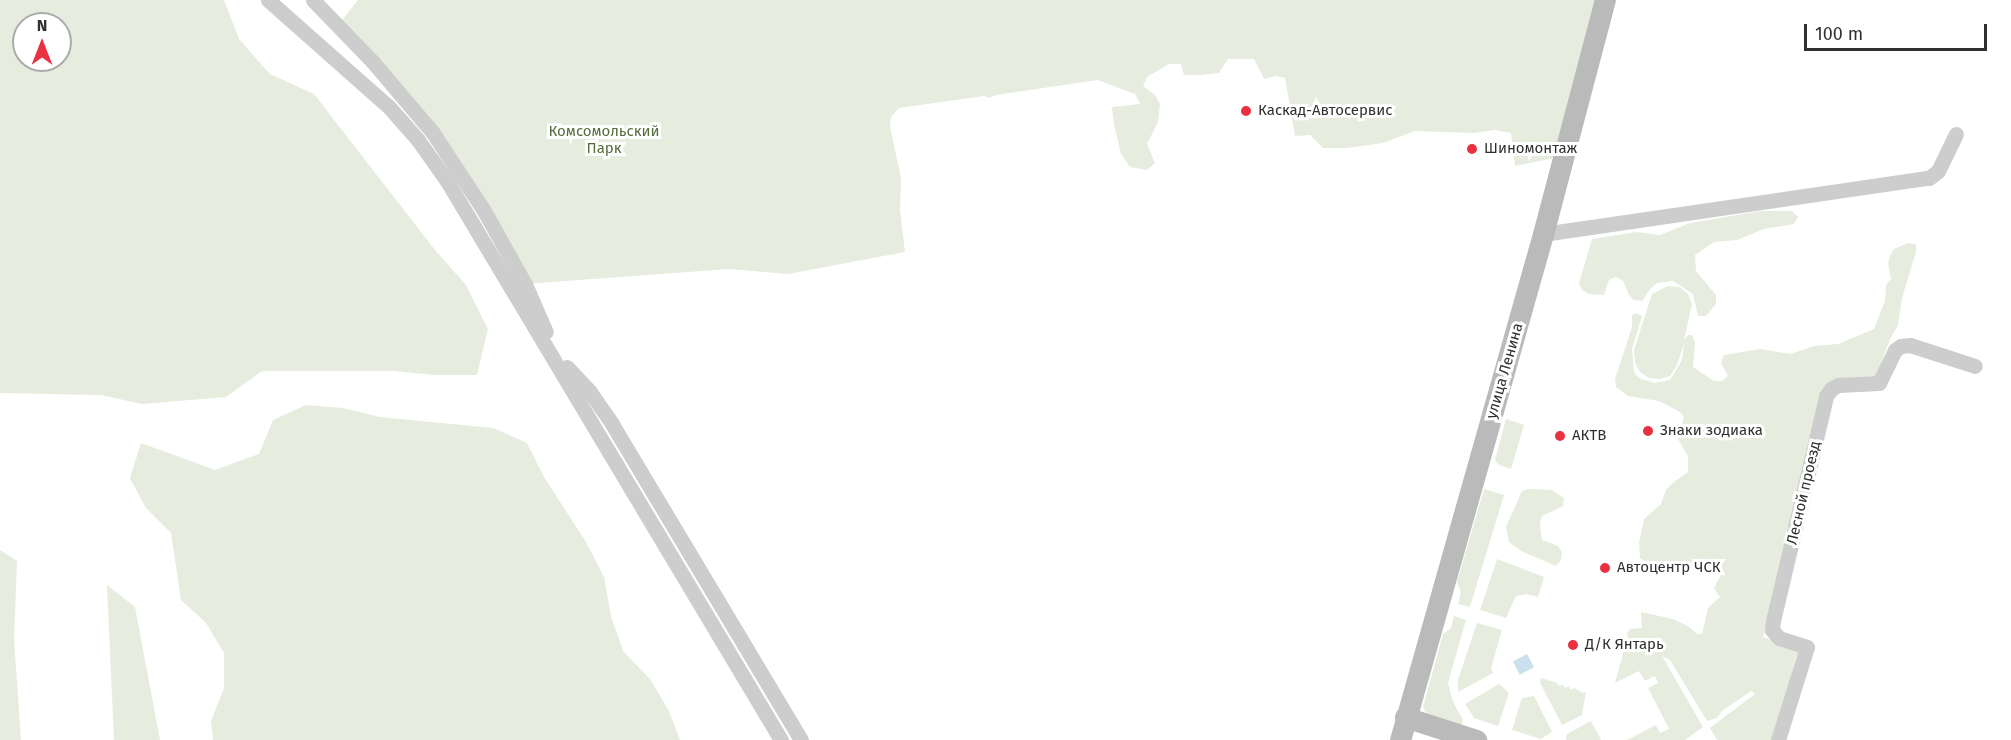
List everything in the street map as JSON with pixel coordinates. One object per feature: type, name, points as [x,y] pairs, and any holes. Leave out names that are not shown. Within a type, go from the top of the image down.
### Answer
[{"type":"main road","name":"улица Ленина","points":[[1405,733],[1544,234],[1605,0]]},
{"type":"main road","points":[[1405,733],[1476,740]]},
{"type":"street","points":[[268,0],[389,107],[418,140],[447,181],[781,740]]},
{"type":"street","points":[[313,0],[372,62],[433,134],[483,209],[529,294],[554,352],[601,407],[801,740]]},
{"type":"street","points":[[1544,234],[1929,178],[1938,171],[1956,134]]},
{"type":"street","name":"Лесной проезд","points":[[1778,740],[1807,647],[1779,638],[1772,630],[1773,621],[1826,396],[1838,385],[1879,383],[1895,350],[1901,346],[1910,345],[1975,366]]},
{"type":"green space","points":[[0,0],[224,0],[239,39],[270,74],[314,94],[435,250],[466,285],[488,329],[477,375],[435,375],[393,371],[262,371],[226,397],[142,404],[101,395],[0,393]]},
{"type":"green space","name":"Комсомольский Парк","points":[[358,0],[1605,0],[1564,156],[1515,166],[1511,133],[1495,130],[1473,133],[1415,131],[1383,143],[1347,148],[1323,148],[1310,135],[1295,136],[1285,78],[1277,76],[1264,79],[1254,59],[1228,59],[1219,73],[1200,75],[1184,75],[1181,64],[1169,64],[1147,77],[1143,86],[1155,95],[1160,104],[1158,122],[1147,144],[1155,163],[1147,170],[1130,167],[1121,154],[1114,125],[1112,107],[1140,104],[1135,94],[1098,80],[996,95],[989,98],[984,96],[899,108],[891,117],[890,127],[901,178],[900,210],[905,252],[788,274],[729,269],[525,284],[433,134],[338,25]]},
{"type":"green space","points":[[1761,211],[1792,211],[1798,217],[1794,224],[1764,229],[1737,240],[1714,242],[1695,255],[1696,271],[1716,295],[1716,304],[1706,316],[1698,316],[1693,294],[1673,281],[1657,283],[1642,301],[1634,300],[1629,295],[1623,281],[1616,277],[1609,280],[1604,295],[1589,294],[1582,290],[1579,283],[1592,239],[1636,232],[1660,235],[1690,223]]},
{"type":"green space","points":[[1908,243],[1916,244],[1916,252],[1902,298],[1898,325],[1890,339],[1876,377],[1823,391],[1763,637],[1802,650],[1796,656],[1775,740],[1717,740],[1710,728],[1755,694],[1751,691],[1722,711],[1717,718],[1707,721],[1670,660],[1662,656],[1703,727],[1685,740],[1627,740],[1656,725],[1660,733],[1669,729],[1648,688],[1658,683],[1655,676],[1645,681],[1639,671],[1615,683],[1626,643],[1629,643],[1627,634],[1630,629],[1642,628],[1641,612],[1673,619],[1688,626],[1697,634],[1702,634],[1708,608],[1720,597],[1714,588],[1722,573],[1722,567],[1709,563],[1690,570],[1669,562],[1646,562],[1640,558],[1639,543],[1644,519],[1661,504],[1666,490],[1688,472],[1688,456],[1678,439],[1684,417],[1680,412],[1659,401],[1628,396],[1616,387],[1615,379],[1632,327],[1632,315],[1635,313],[1642,316],[1632,349],[1634,372],[1639,378],[1654,383],[1670,380],[1682,360],[1684,344],[1676,367],[1670,376],[1660,379],[1649,378],[1640,372],[1635,363],[1634,350],[1652,294],[1668,286],[1679,287],[1688,294],[1692,304],[1684,340],[1688,335],[1692,335],[1695,343],[1693,367],[1714,381],[1722,381],[1728,376],[1721,363],[1724,355],[1760,349],[1791,354],[1814,346],[1838,344],[1874,329],[1885,301],[1886,285],[1891,279],[1888,264],[1890,256],[1894,249]]},
{"type":"green space","points":[[306,405],[343,408],[380,417],[493,428],[527,443],[544,477],[586,542],[604,577],[611,616],[623,651],[650,679],[669,711],[680,740],[213,740],[211,721],[224,688],[224,653],[206,623],[181,600],[171,533],[146,508],[130,478],[141,443],[215,470],[259,454],[273,420]]},
{"type":"green space","points":[[1506,419],[1524,425],[1511,469],[1499,465],[1495,460]]},
{"type":"green space","points":[[1484,489],[1504,495],[1470,607],[1458,604],[1461,592],[1457,582]]},
{"type":"green space","points":[[1552,490],[1564,498],[1563,506],[1542,516],[1540,524],[1542,540],[1558,546],[1562,552],[1561,560],[1556,566],[1521,551],[1509,542],[1506,527],[1522,491]]},
{"type":"green space","points":[[0,550],[17,561],[14,639],[21,740],[0,740]]},
{"type":"green space","points":[[1497,559],[1544,577],[1538,597],[1526,594],[1516,596],[1506,618],[1480,610]]},
{"type":"green space","points":[[107,585],[135,607],[160,740],[114,740]]},
{"type":"green space","points":[[1454,616],[1466,620],[1448,683],[1453,702],[1463,720],[1461,728],[1427,715],[1423,707],[1443,634],[1451,628]]},
{"type":"green space","points":[[1477,623],[1502,630],[1491,668],[1493,673],[1458,692],[1458,680]]},
{"type":"green space","points":[[1541,678],[1557,683],[1559,686],[1563,685],[1565,688],[1569,686],[1571,690],[1574,688],[1583,693],[1586,692],[1582,715],[1562,725],[1540,683]]},
{"type":"green space","points":[[1499,684],[1509,693],[1498,726],[1474,718],[1465,704]]},
{"type":"green space","points":[[1534,696],[1552,732],[1541,739],[1512,730],[1522,698]]},
{"type":"green space","points":[[1591,721],[1601,740],[1566,740],[1567,734]]},
{"type":"water","points":[[1527,654],[1534,667],[1520,675],[1513,662]]},
{"type":"place","name":"Каскад-Автосервис","points":[[1246,111]]},
{"type":"place","name":"Шиномонтаж","points":[[1472,149]]},
{"type":"place","name":"Знаки зодиака","points":[[1648,431]]},
{"type":"place","name":"АКТВ","points":[[1560,436]]},
{"type":"place","name":"Автоцентр ЧСК","points":[[1605,568]]},
{"type":"place","name":"Д/К Янтарь","points":[[1573,645]]}]
